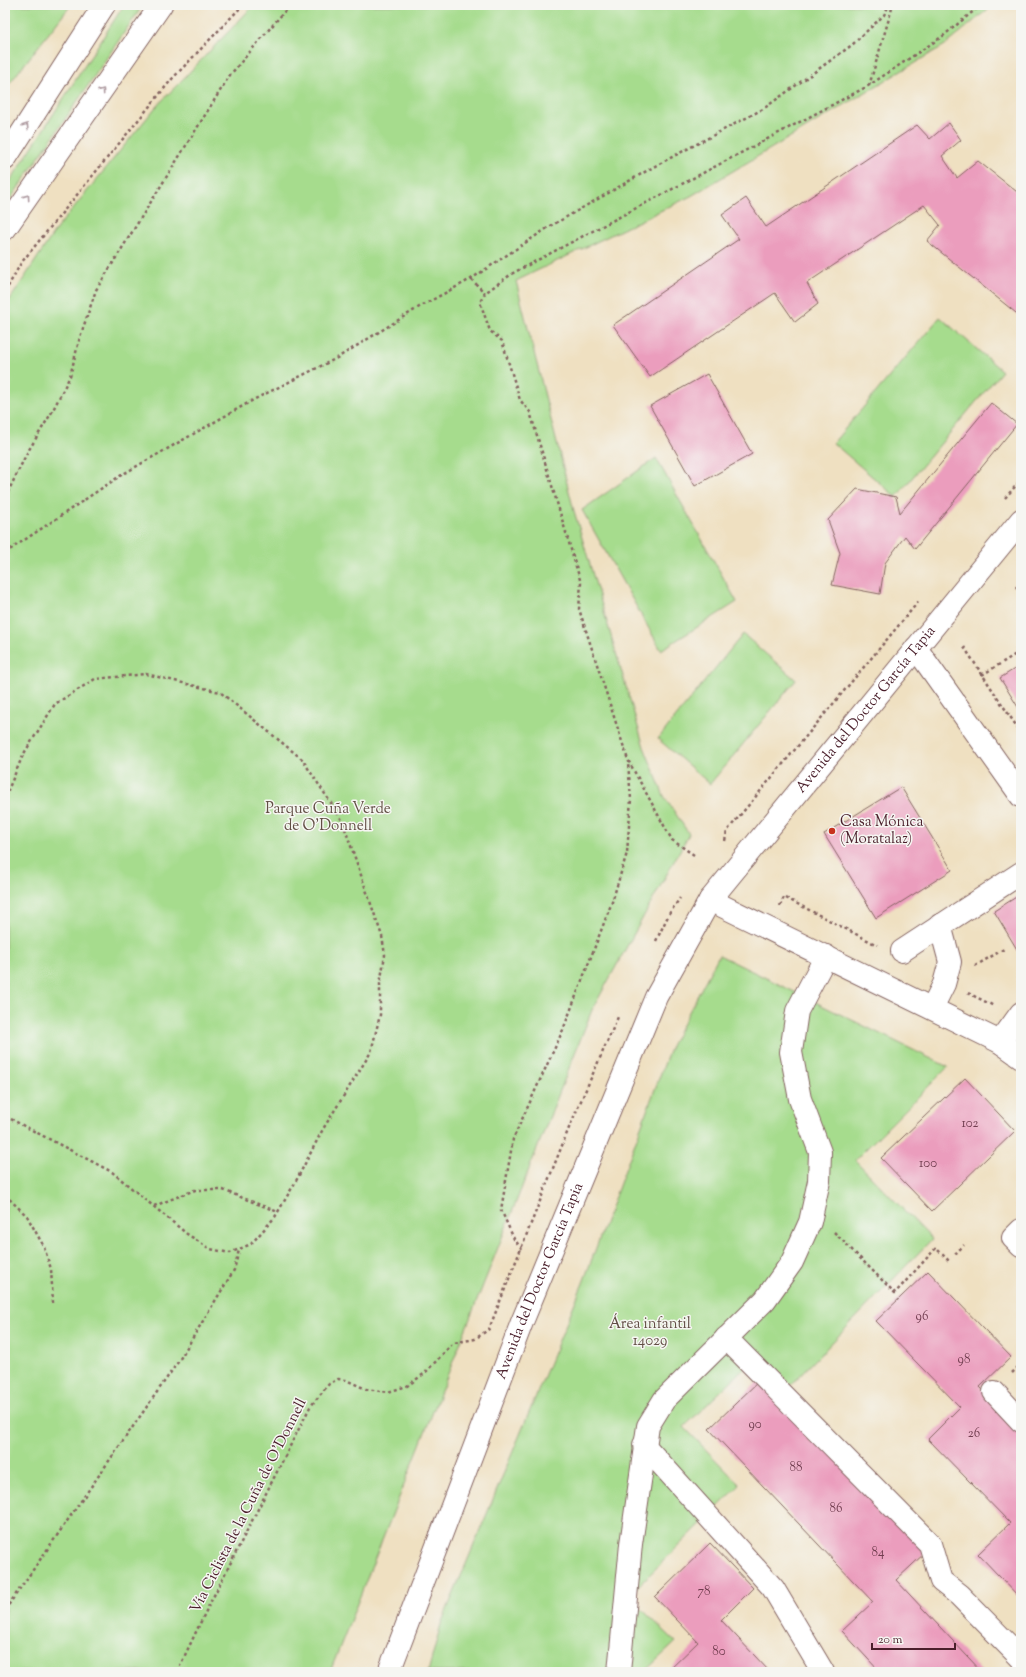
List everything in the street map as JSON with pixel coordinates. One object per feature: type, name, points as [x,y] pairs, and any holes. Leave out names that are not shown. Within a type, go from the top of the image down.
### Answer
[{"type":"main road","points":[[5,159],[104,5]]},
{"type":"main road","points":[[5,229],[161,5]]},
{"type":"main road","name":"Avenida del Doctor García Tapia","points":[[389,1672],[522,1322],[656,997],[710,900],[1021,520]]},
{"type":"main road","points":[[916,648],[1021,796]]},
{"type":"main road","points":[[902,951],[1021,874]]},
{"type":"main road","points":[[710,900],[1000,1042],[1021,1057]]},
{"type":"main road","points":[[932,1008],[944,984],[950,962],[940,926]]},
{"type":"main road","points":[[619,1672],[630,1544],[648,1426],[664,1400],[765,1300],[792,1262],[810,1222],[819,1181],[820,1152],[800,1099],[791,1052],[797,1012],[826,956]]},
{"type":"main road","points":[[1000,1042],[1021,1013]]},
{"type":"main road","points":[[1021,1230],[1013,1238],[1021,1246]]},
{"type":"main road","points":[[726,1338],[930,1544],[941,1581],[959,1596],[1021,1658]]},
{"type":"main road","points":[[994,1392],[1021,1421]]},
{"type":"main road","points":[[644,1445],[773,1588],[823,1672]]},
{"type":"path","points":[[5,292],[21,263],[172,79],[243,5]]},
{"type":"path","points":[[5,498],[27,453],[52,412],[70,376],[80,337],[96,290],[230,75],[290,5]]},
{"type":"path","points":[[5,553],[123,474],[255,399],[337,358],[421,306],[471,280],[549,227],[657,165],[763,109],[852,45],[884,15],[889,5]]},
{"type":"path","points":[[868,86],[893,5]]},
{"type":"path","points":[[694,855],[672,840],[628,760],[579,609],[581,583],[530,412],[520,400],[502,341],[490,331],[480,302],[485,293],[514,273],[868,86],[943,36],[981,5]]},
{"type":"path","points":[[471,280],[485,293]]},
{"type":"path","points":[[1016,586],[1021,594]]},
{"type":"path","points":[[964,647],[1021,733]]},
{"type":"path","points":[[982,675],[1021,651]]},
{"type":"path","points":[[5,797],[23,755],[55,704],[95,679],[146,674],[220,692],[302,759],[342,820],[382,936],[385,955],[380,984],[380,1015],[371,1052],[323,1129],[278,1212],[251,1244],[230,1254],[210,1249],[187,1234],[112,1172],[5,1116]]},
{"type":"path","points":[[522,1249],[514,1239],[501,1210],[512,1139],[563,1030],[612,902],[627,853],[631,798],[628,760]]},
{"type":"path","points":[[154,1206],[195,1190],[223,1190],[278,1212]]},
{"type":"path","points":[[5,1195],[27,1216],[44,1248],[51,1269],[53,1303]]},
{"type":"path","points":[[835,1232],[895,1293],[936,1248],[949,1261]]},
{"type":"path","points":[[955,1254],[964,1245]]},
{"type":"path","points":[[5,1610],[178,1362],[234,1270],[239,1250]]},
{"type":"path","name":"Vía Ciclista de la Cuña de O'Donnell","points":[[177,1672],[205,1613],[310,1407],[329,1384],[338,1379],[346,1380],[366,1389],[388,1392],[407,1386],[425,1373],[453,1343],[461,1341]]},
{"type":"green space","points":[[5,5],[71,5],[5,89]]},
{"type":"green space","points":[[124,5],[143,5],[5,207],[5,189]]},
{"type":"green space","name":"Parque Cuña Verde de O'Donnell","points":[[254,5],[993,5],[945,45],[691,196],[516,281],[574,511],[644,747],[664,796],[689,834],[592,1010],[330,1672],[5,1672],[5,307],[57,228],[155,108]]},
{"type":"green space","points":[[940,317],[1002,371],[896,497],[833,443]]},
{"type":"green space","points":[[656,458],[737,602],[661,650],[582,510]]},
{"type":"green space","points":[[743,634],[796,680],[710,784],[658,739]]},
{"type":"green space","name":"Área infantil 14029","points":[[719,955],[948,1067],[855,1160],[932,1239],[791,1385],[758,1355],[684,1427],[740,1485],[628,1596],[676,1642],[644,1672],[428,1672],[441,1624],[583,1283],[671,1046]]},
{"type":"building","points":[[949,123],[961,140],[942,156],[957,178],[978,161],[1021,195],[1021,317],[927,241],[940,225],[924,205],[807,283],[818,304],[795,322],[775,293],[650,377],[613,325],[739,239],[722,215],[746,198],[766,227],[917,125],[930,139]]},
{"type":"building","points":[[707,374],[752,454],[695,486],[650,406]]},
{"type":"building","points":[[991,403],[1017,424],[915,549],[905,536],[885,563],[880,594],[832,585],[840,553],[828,520],[857,489],[896,497],[900,513]]},
{"type":"building","points":[[1021,665],[1021,712],[1000,678]]},
{"type":"building","points":[[901,787],[952,870],[876,918],[824,834]]},
{"type":"building","points":[[1021,894],[1021,956],[994,911]]},
{"type":"building","points":[[965,1078],[1015,1131],[932,1211],[881,1158]]},
{"type":"building","points":[[928,1271],[1011,1357],[980,1387],[1021,1430],[1021,1599],[978,1554],[1010,1523],[928,1439],[960,1407],[876,1321]]},
{"type":"building","points":[[761,1379],[927,1551],[896,1580],[982,1672],[880,1672],[842,1631],[873,1602],[709,1429]]},
{"type":"building","points":[[710,1543],[753,1588],[721,1620],[770,1672],[667,1672],[698,1642],[655,1597]]},
{"type":"place","name":"Casa Mónica (Moratalaz)","points":[[832,831]]}]
